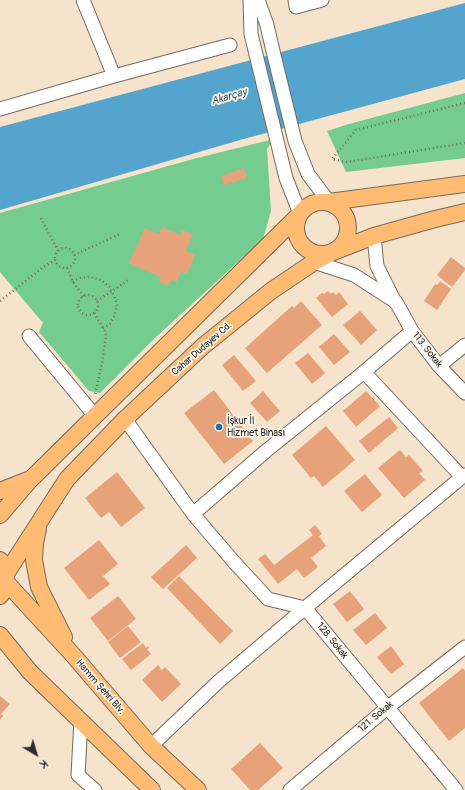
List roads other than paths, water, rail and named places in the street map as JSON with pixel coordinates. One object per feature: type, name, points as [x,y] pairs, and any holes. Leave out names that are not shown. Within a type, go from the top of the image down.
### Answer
[{"type":"main road","points":[[0,514],[30,480],[306,207],[313,203],[465,184]]},
{"type":"main road","points":[[300,214],[296,221],[296,230],[302,245],[316,254],[333,252],[340,248],[345,241],[348,234],[348,226],[342,211],[329,202]]},
{"type":"main road","name":"Cahar Dudayev Cd.","points":[[3,578],[67,479],[125,419],[202,347],[271,291],[314,262],[333,252],[374,236],[465,212]]},
{"type":"main road","points":[[0,491],[30,480]]},
{"type":"main road","points":[[42,518],[35,542],[34,560],[39,587],[73,655]]},
{"type":"main road","name":"Hamm Şehri Blv.","points":[[3,578],[73,655],[151,746],[198,790]]},
{"type":"main road","points":[[0,635],[30,672]]},
{"type":"main road","points":[[0,652],[9,656],[30,672],[152,790]]},
{"type":"street","points":[[83,0],[114,76]]},
{"type":"street","points":[[250,0],[251,34],[286,178],[300,214]]},
{"type":"street","points":[[258,0],[267,25],[295,141],[308,174],[329,202]]},
{"type":"street","points":[[295,0],[296,7],[322,0]]},
{"type":"street","points":[[0,109],[114,76],[230,45]]},
{"type":"street","name":"113. Sokak","points":[[374,236],[377,266],[412,331],[439,366],[465,393]]},
{"type":"street","name":"113. Sokak","points":[[314,262],[354,275],[396,302]]},
{"type":"street","points":[[193,514],[266,451],[412,331]]},
{"type":"street","points":[[29,336],[99,412]]},
{"type":"street","points":[[439,366],[465,345]]},
{"type":"street","points":[[151,746],[218,682],[464,476],[364,372]]},
{"type":"street","points":[[125,419],[193,514],[268,599],[305,608]]},
{"type":"street","name":"128. Sokak","points":[[305,608],[456,790]]},
{"type":"street","name":"121. Sokak","points":[[290,790],[387,708],[465,647]]},
{"type":"street","points":[[81,720],[78,775],[94,790]]},
{"type":"water","name":"Akarçay","points":[[465,3],[465,79],[240,140],[0,210],[0,127]]},
{"type":"place","name":"İşkur İl Hizmet Binası","points":[[219,427]]}]
